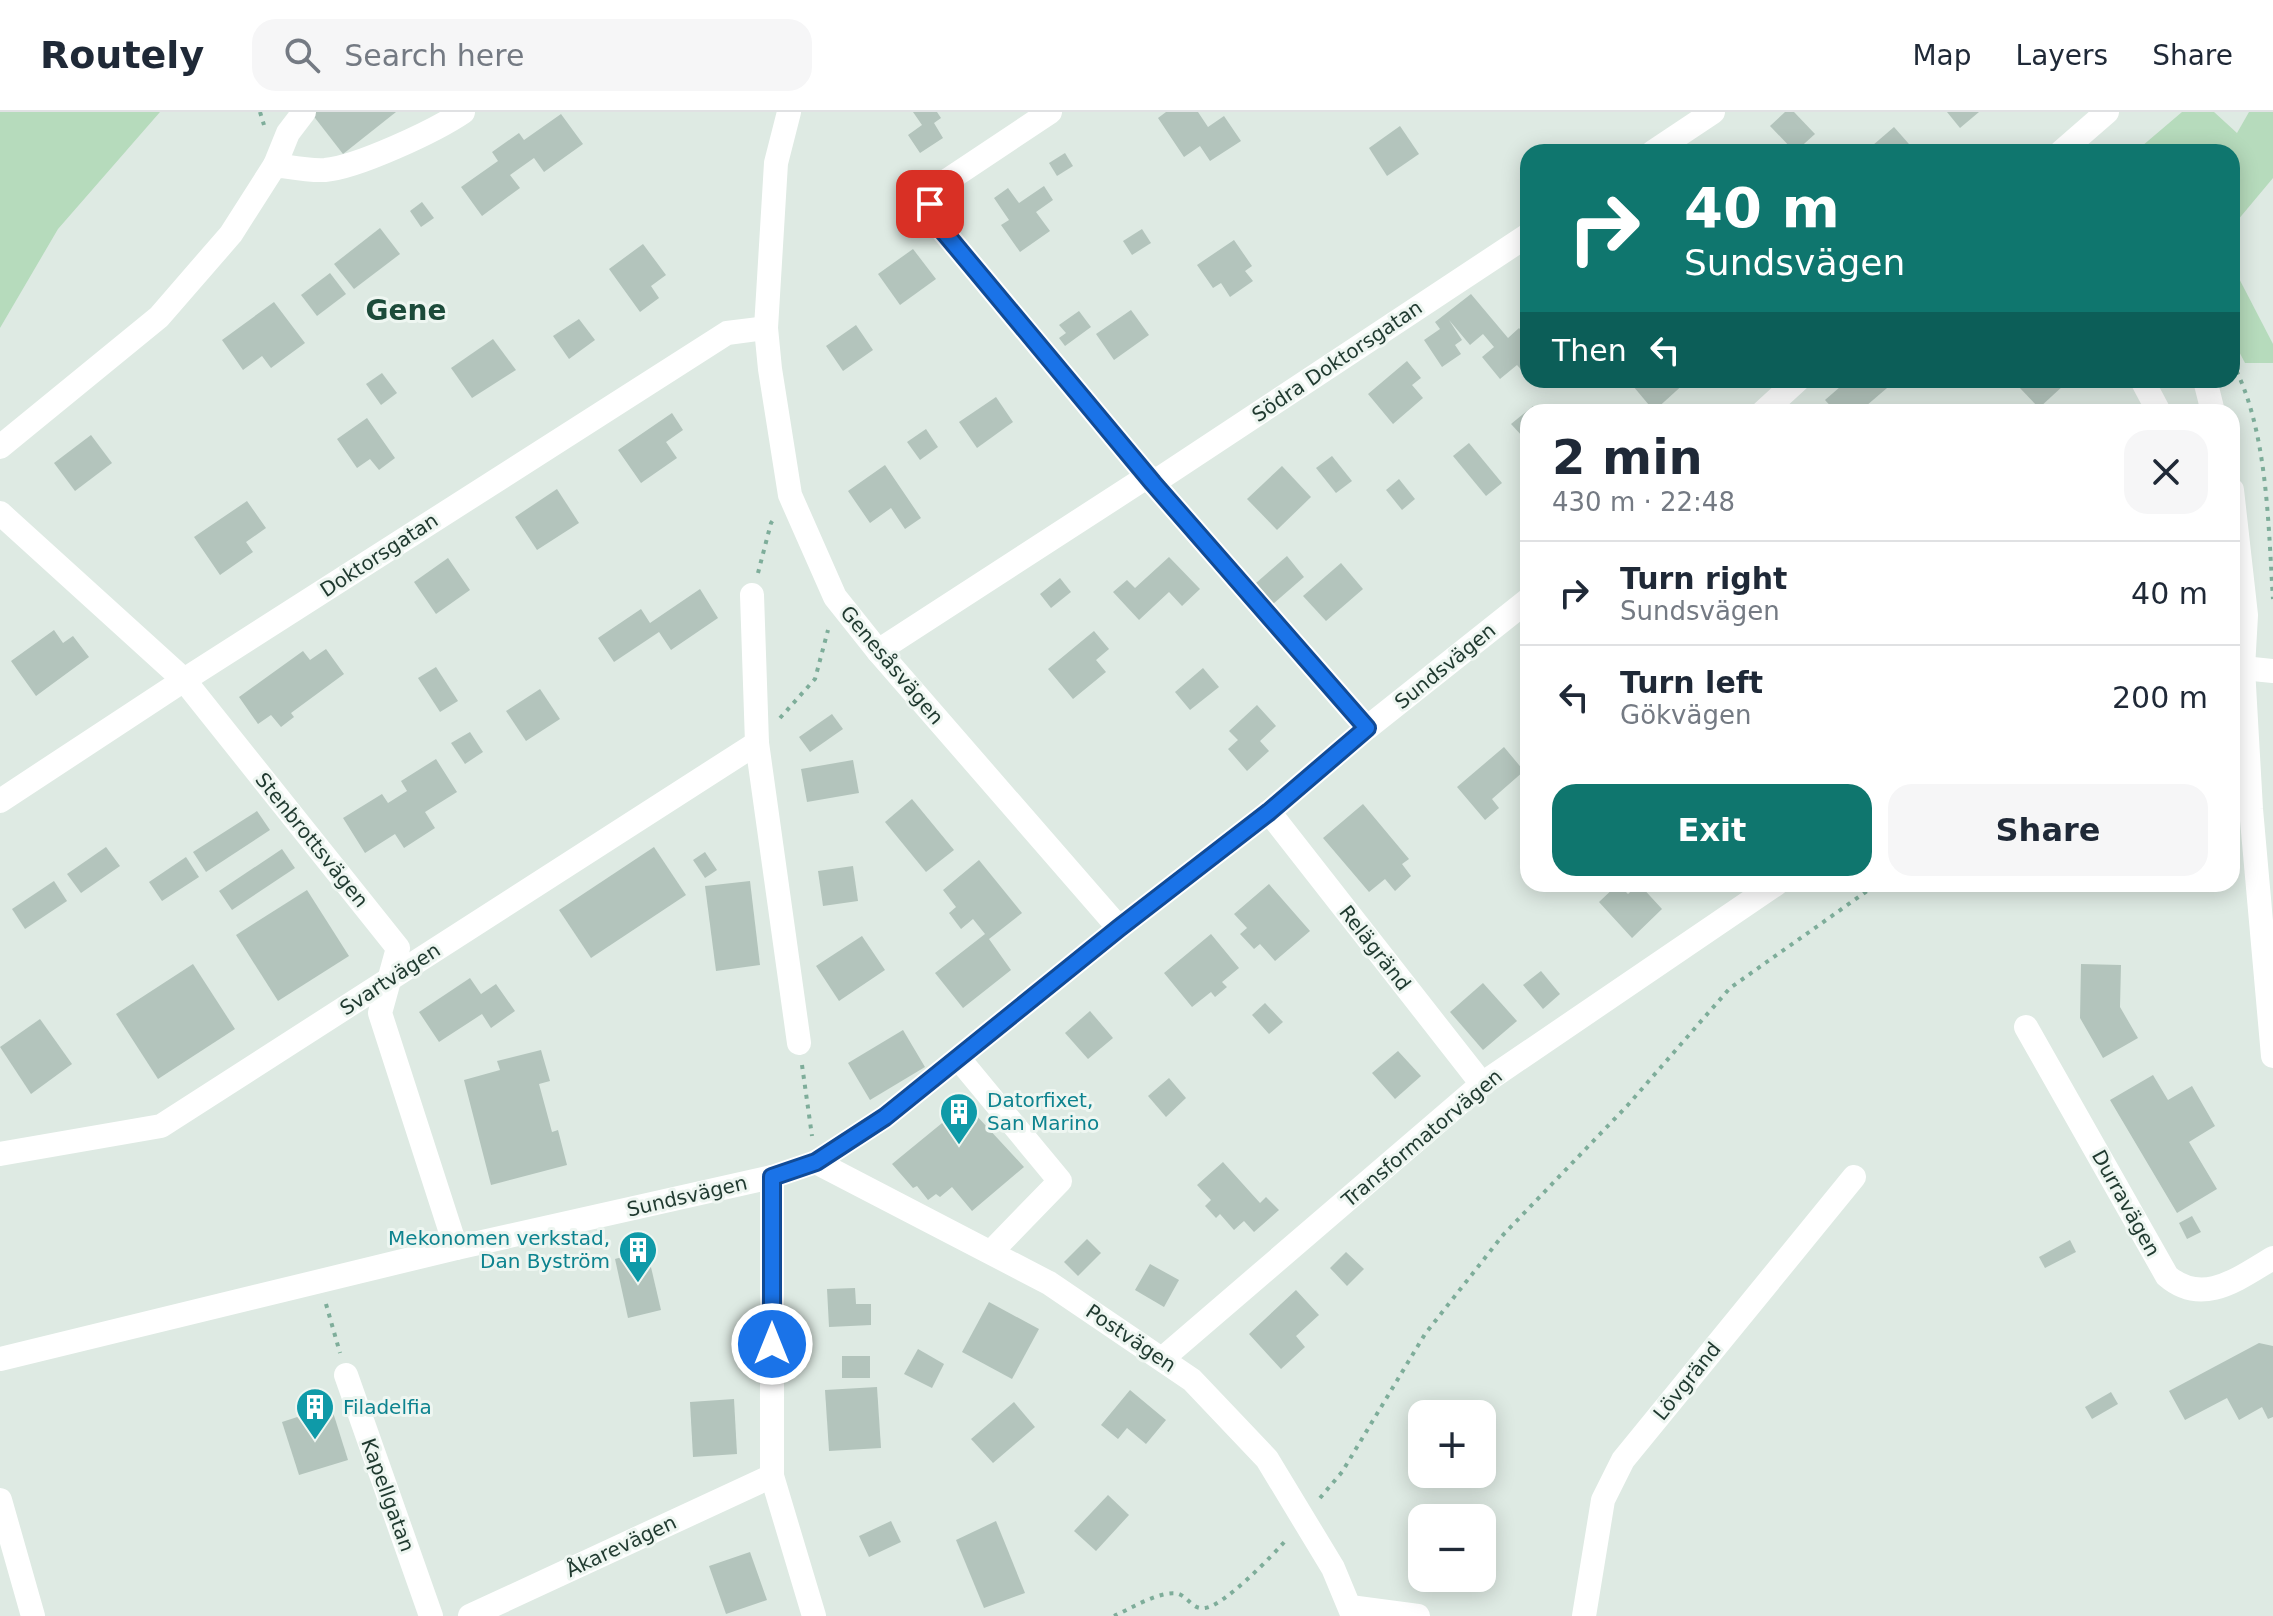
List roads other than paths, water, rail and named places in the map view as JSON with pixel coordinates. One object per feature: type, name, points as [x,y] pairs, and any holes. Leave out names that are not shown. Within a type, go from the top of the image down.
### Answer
[{"type":"street","points":[[0,447],[159,317],[231,234],[275,165],[288,133],[304,112]]},
{"type":"street","points":[[275,165],[324,170],[348,164],[440,127],[463,112]]},
{"type":"street","name":"Genesåsvägen","points":[[789,112],[776,163],[766,328],[790,495],[835,597],[878,651],[1119,928]]},
{"type":"street","points":[[1050,112],[939,186],[930,204],[939,226],[1150,480],[1367,728]]},
{"type":"street","points":[[1670,144],[1713,112]]},
{"type":"street","points":[[2070,144],[2107,112]]},
{"type":"street","name":"Södra Doktorsgatan","points":[[878,651],[1150,480],[1520,240]]},
{"type":"street","name":"Doktorsgatan","points":[[0,801],[727,333],[766,328]]},
{"type":"street","points":[[1771,404],[1788,388]]},
{"type":"street","name":"Stenbrottsvägen","points":[[0,513],[184,680],[398,948],[380,1013],[456,1248]]},
{"type":"street","points":[[2240,561],[2246,615],[2243,668],[2251,809],[2273,1056]]},
{"type":"street","points":[[752,595],[757,743],[799,1043]]},
{"type":"street","name":"Sundsvägen","points":[[0,1359],[456,1248],[772,1177],[816,1162],[885,1117],[959,1059],[1119,928],[1269,812],[1367,728],[1520,606]]},
{"type":"street","points":[[2243,668],[2273,671]]},
{"type":"street","name":"Svartvägen","points":[[0,1154],[161,1126],[757,743]]},
{"type":"street","name":"Relägränd","points":[[1269,812],[1482,1084]]},
{"type":"street","name":"Transformatorvägen","points":[[1162,1359],[1482,1084],[1764,892]]},
{"type":"street","name":"Durravägen","points":[[2026,1027],[2167,1276],[2181,1288],[2201,1291],[2227,1285],[2273,1258]]},
{"type":"street","points":[[959,1059],[1060,1181],[991,1252]]},
{"type":"street","name":"Postvägen","points":[[816,1162],[1049,1283],[1192,1380],[1267,1459],[1333,1568],[1352,1611]]},
{"type":"street","points":[[772,1177],[772,1476],[814,1616]]},
{"type":"street","name":"Lövgränd","points":[[1584,1616],[1603,1500],[1623,1460],[1854,1177]]},
{"type":"street","name":"Kapellgatan","points":[[346,1375],[431,1616]]},
{"type":"street","name":"Åkarevägen","points":[[470,1616],[772,1476]]},
{"type":"street","points":[[0,1500],[33,1616]]},
{"type":"street","points":[[1352,1611],[1418,1616]]},
{"type":"place","name":"Datorfixet, San Marino","points":[[959,1146]]},
{"type":"place","name":"Mekonomen verkstad, Dan Byström","points":[[638,1284]]},
{"type":"place","name":"Filadelfia","points":[[315,1441]]},
{"type":"district","name":"Gene","points":[[406,310]]}]
